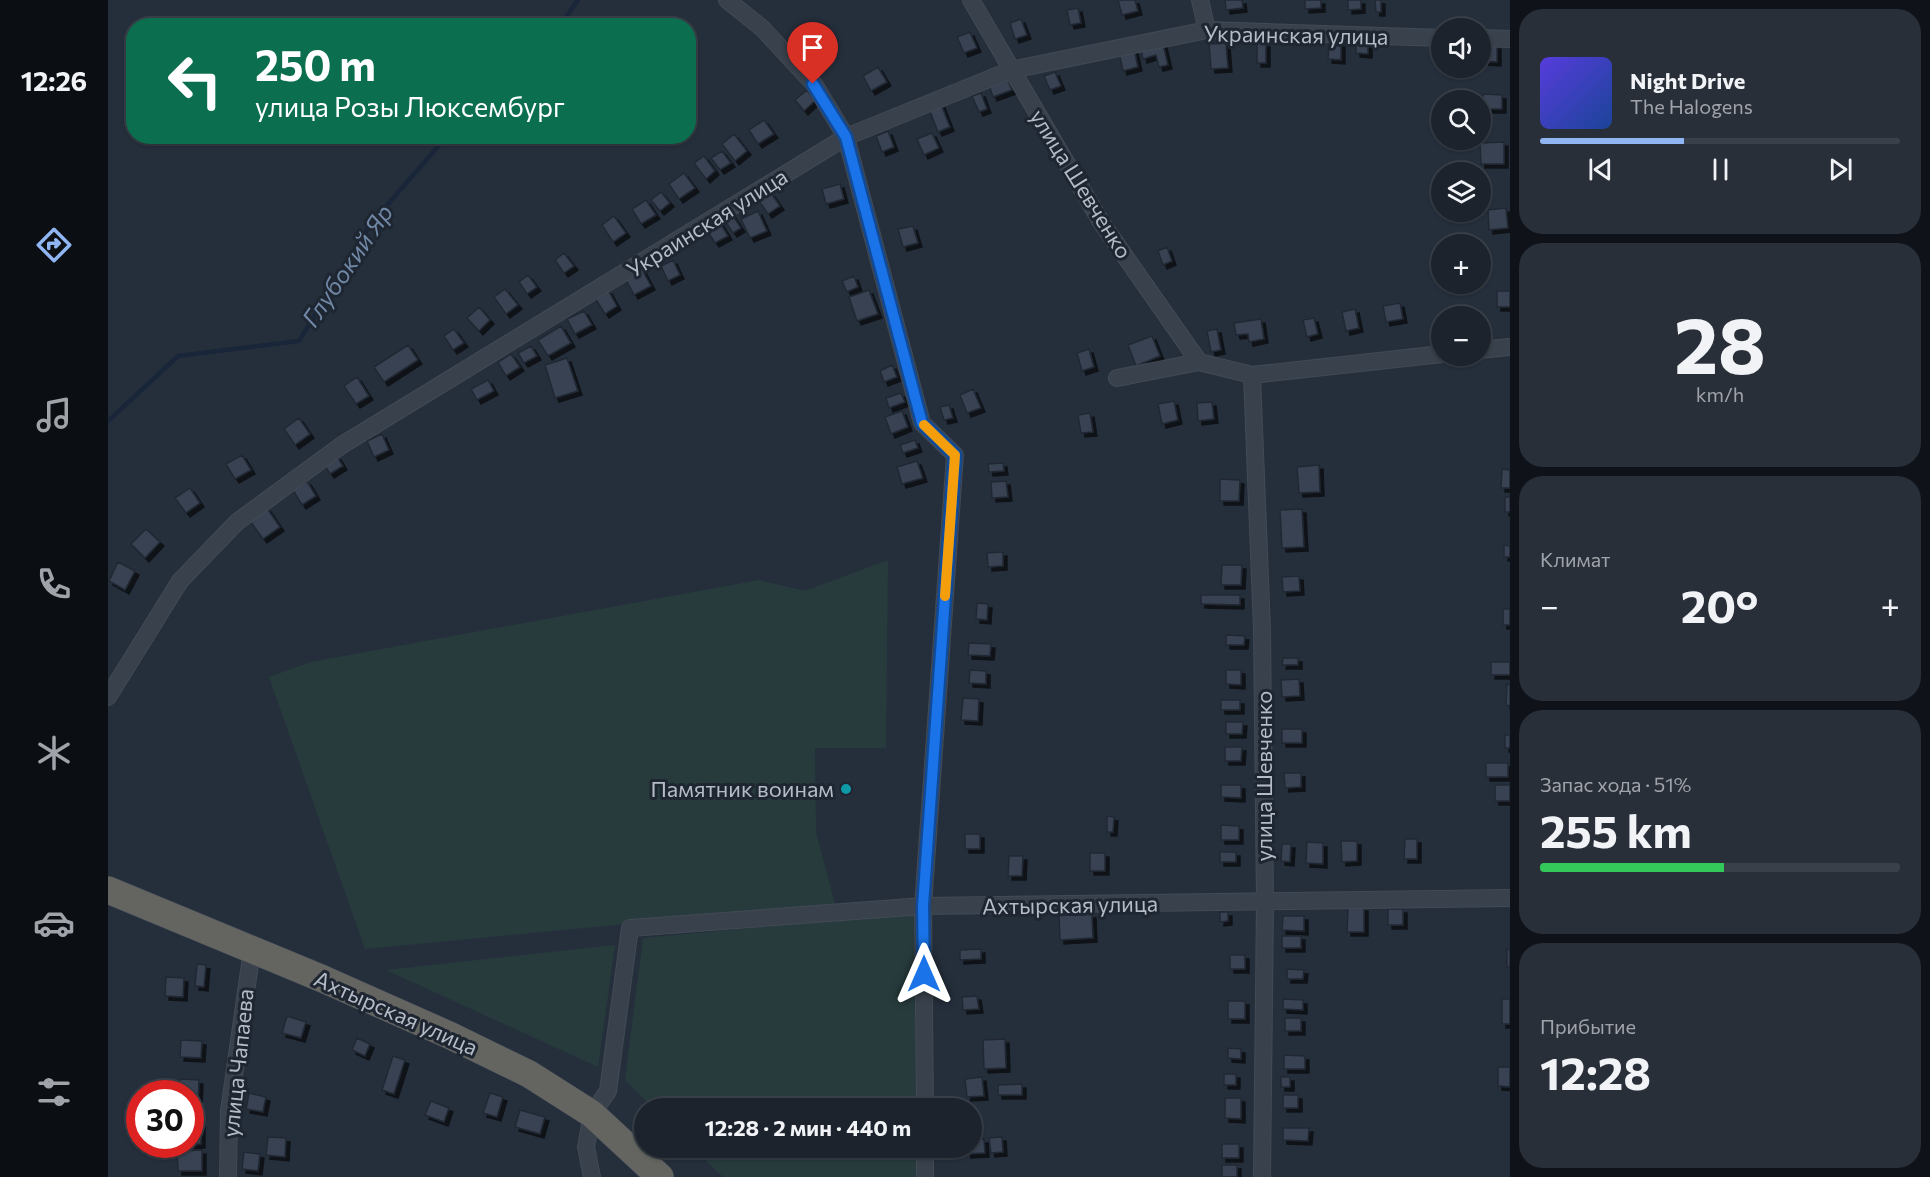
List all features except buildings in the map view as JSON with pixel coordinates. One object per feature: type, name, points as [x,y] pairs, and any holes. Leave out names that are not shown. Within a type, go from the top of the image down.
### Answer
[{"type":"highway","name":"Ахтырская улица","points":[[108,890],[333,984],[519,1069],[592,1114],[660,1177]]},
{"type":"street","points":[[727,0],[762,28],[813,84],[846,137],[922,423],[955,455],[923,906],[925,1098]]},
{"type":"street","name":"улица Шевченко","points":[[971,0],[1101,222],[1199,362]]},
{"type":"street","points":[[1200,0],[1207,30]]},
{"type":"street","name":"Украинская улица","points":[[108,697],[180,581],[237,522],[342,445],[846,137],[1011,70],[1207,30],[1431,38]]},
{"type":"street","points":[[1491,39],[1510,39]]},
{"type":"street","points":[[1491,349],[1510,347]]},
{"type":"street","points":[[1117,378],[1199,362],[1252,375],[1431,355]]},
{"type":"street","name":"улица Шевченко","points":[[1252,375],[1263,630],[1265,902],[1262,1177]]},
{"type":"street","name":"Ахтырская улица","points":[[592,1114],[608,1091],[630,928],[923,906],[1510,898]]},
{"type":"street","name":"улица Чапаева","points":[[228,1177],[229,1110],[252,950]]},
{"type":"street","points":[[592,1114],[586,1147],[592,1177]]},
{"type":"street","points":[[925,1158],[925,1177]]},
{"type":"green space","points":[[888,560],[886,748],[815,748],[816,832],[835,904],[365,949],[269,677],[311,662],[759,580],[805,591]]},
{"type":"green space","points":[[914,913],[916,1098],[643,1098],[625,1080],[643,938]]},
{"type":"green space","points":[[615,945],[598,1067],[386,970]]},
{"type":"green space","points":[[703,1158],[916,1158],[916,1177],[723,1177]]},
{"type":"waterway","name":"Глубокий Яр","points":[[566,18],[578,0]]},
{"type":"waterway","name":"Глубокий Яр","points":[[108,421],[178,356],[299,341],[370,225],[440,144]]},
{"type":"slow traffic","points":[[924,425],[955,455],[945,596]]},
{"type":"place","name":"Памятник воинам","points":[[846,789]]},
{"type":"route","points":[[813,84],[846,137],[922,423],[955,455],[923,906],[924,974]]}]
